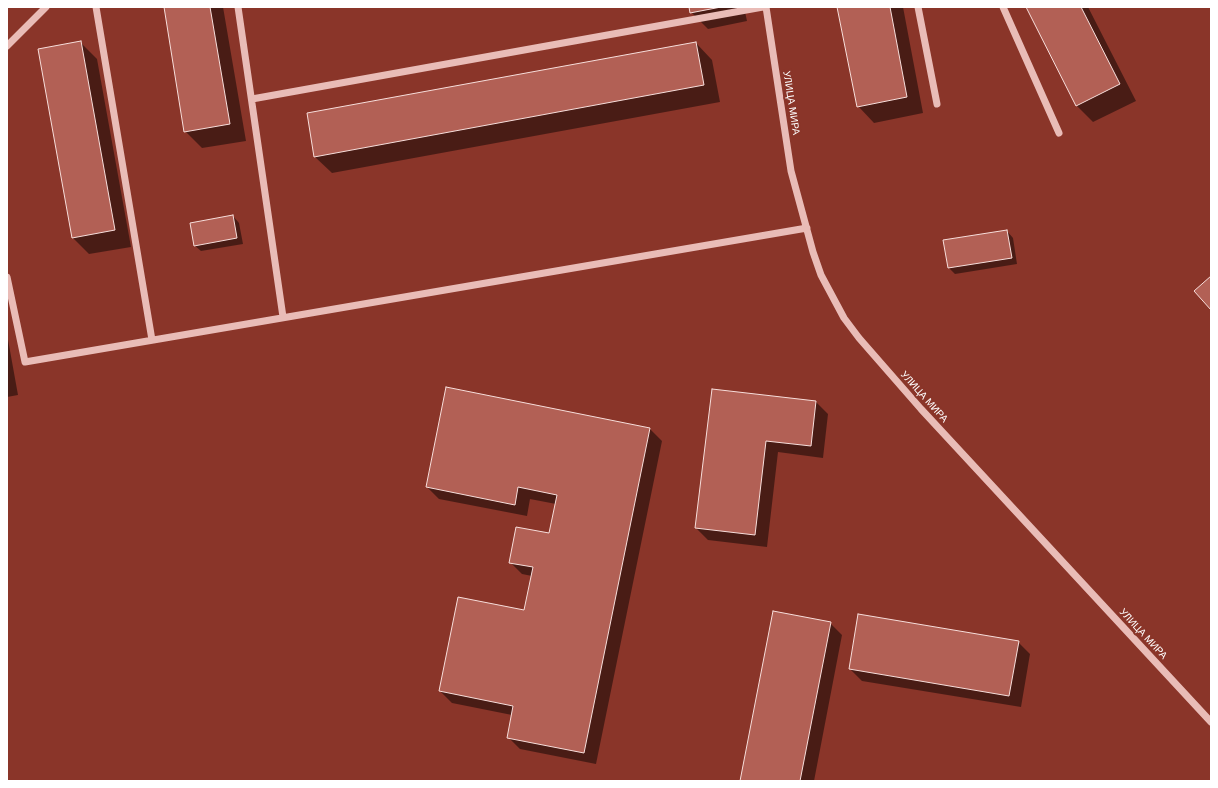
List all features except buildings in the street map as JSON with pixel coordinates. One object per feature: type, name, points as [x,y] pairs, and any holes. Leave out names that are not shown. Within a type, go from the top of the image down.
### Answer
[{"type":"street","points":[[7,46],[46,7]]},
{"type":"street","points":[[96,7],[152,340]]},
{"type":"street","points":[[238,7],[283,317]]},
{"type":"street","points":[[252,99],[764,7]]},
{"type":"street","name":"УЛИЦА МИРА","points":[[764,7],[792,171],[806,228],[824,281],[844,318],[859,338],[921,409],[1211,722]]},
{"type":"street","points":[[918,7],[937,104]]},
{"type":"street","points":[[1003,7],[1059,133]]},
{"type":"street","points":[[7,277],[25,362],[806,228]]}]
